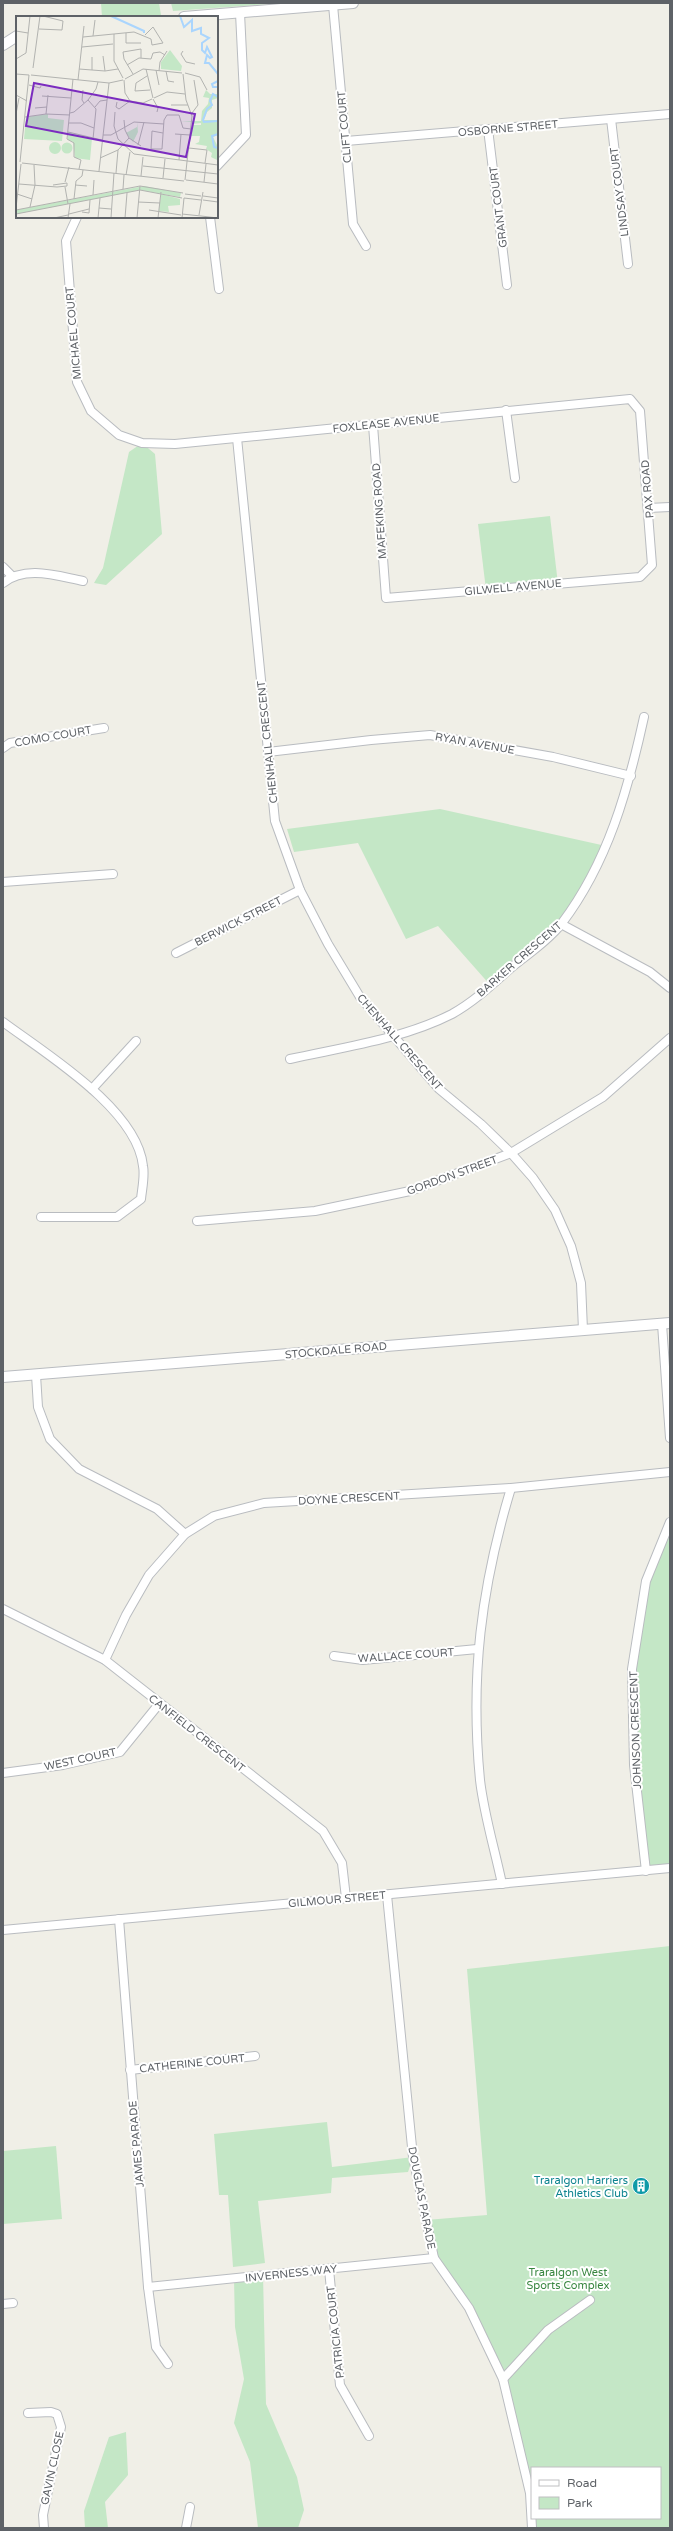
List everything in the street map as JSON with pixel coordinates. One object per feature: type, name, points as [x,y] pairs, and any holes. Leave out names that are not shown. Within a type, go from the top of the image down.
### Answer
[{"type":"street","points":[[195,16],[353,3]]},
{"type":"street","name":"CLIFT COURT","points":[[333,5],[353,224],[366,246]]},
{"type":"street","points":[[218,165],[246,135],[240,12]]},
{"type":"street","points":[[3,45],[16,37]]},
{"type":"street","name":"OSBORNE STREET","points":[[346,142],[670,114]]},
{"type":"street","name":"LINDSAY COURT","points":[[611,119],[628,264]]},
{"type":"street","name":"GRANT COURT","points":[[488,129],[507,285]]},
{"type":"street","name":"MICHAEL COURT","points":[[77,218],[66,241],[77,382],[91,411],[119,435],[142,443]]},
{"type":"street","points":[[210,218],[219,289]]},
{"type":"street","name":"FOXLEASE AVENUE","points":[[142,443],[175,444],[373,425],[506,410],[630,399]]},
{"type":"street","name":"PAX ROAD","points":[[630,399],[640,411],[652,565],[640,577]]},
{"type":"street","points":[[506,410],[515,478]]},
{"type":"street","name":"MAFEKING ROAD","points":[[373,425],[386,598]]},
{"type":"street","name":"CHENHALL CRESCENT","points":[[237,438],[275,821],[300,890],[328,944],[360,997],[396,1036],[439,1089],[481,1124],[511,1153],[533,1178],[555,1210],[571,1246],[581,1282],[583,1330]]},
{"type":"street","points":[[648,508],[670,506]]},
{"type":"street","points":[[3,567],[12,576]]},
{"type":"street","points":[[3,583],[12,576],[28,573],[83,581]]},
{"type":"street","name":"GILWELL AVENUE","points":[[386,598],[640,577]]},
{"type":"street","name":"BARKER CRESCENT","points":[[290,1059],[396,1036],[453,1013],[491,986],[561,924],[588,880],[614,829],[631,776],[644,717]]},
{"type":"street","name":"COMO COURT","points":[[3,748],[10,743],[104,728]]},
{"type":"street","name":"RYAN AVENUE","points":[[268,752],[430,735],[554,757],[631,776]]},
{"type":"street","points":[[3,882],[113,874]]},
{"type":"street","name":"BERWICK STREET","points":[[176,953],[300,890]]},
{"type":"street","points":[[561,924],[650,972],[670,988]]},
{"type":"street","points":[[3,1022],[92,1089],[131,1131],[143,1166],[141,1199],[117,1217],[41,1217]]},
{"type":"street","name":"GORDON STREET","points":[[197,1221],[315,1211],[402,1193],[511,1153],[603,1097],[670,1038]]},
{"type":"street","points":[[92,1089],[136,1041]]},
{"type":"street","points":[[666,1323],[670,1438]]},
{"type":"street","name":"STOCKDALE ROAD","points":[[3,1377],[666,1323]]},
{"type":"street","points":[[36,1375],[38,1407],[50,1439],[79,1469],[157,1510],[185,1534]]},
{"type":"street","name":"DOYNE CRESCENT","points":[[106,1660],[126,1615],[149,1575],[185,1534],[214,1516],[264,1503],[510,1488],[670,1472]]},
{"type":"street","points":[[502,1884],[481,1782],[475,1696],[477,1650],[483,1601],[494,1545],[510,1488]]},
{"type":"street","name":"JOHNSON CRESCENT","points":[[646,1871],[634,1765],[632,1669],[646,1581],[670,1522]]},
{"type":"street","name":"CANFIELD CRESCENT","points":[[3,1609],[106,1660],[159,1704],[323,1831],[342,1863],[346,1898]]},
{"type":"street","name":"WALLACE COURT","points":[[334,1656],[363,1660],[477,1650]]},
{"type":"street","name":"WEST COURT","points":[[3,1773],[63,1765],[120,1752],[159,1704]]},
{"type":"street","name":"GILMOUR STREET","points":[[3,1930],[670,1868]]},
{"type":"street","name":"DOUGLAS PARADE","points":[[387,1895],[413,2157],[434,2258],[469,2308],[503,2379],[530,2493],[531,2510]]},
{"type":"street","name":"JAMES PARADE","points":[[119,1919],[148,2286],[156,2347],[168,2364]]},
{"type":"street","name":"CATHERINE COURT","points":[[130,2070],[255,2056]]},
{"type":"street","name":"INVERNESS WAY","points":[[148,2286],[434,2258]]},
{"type":"street","name":"PATRICIA COURT","points":[[329,2269],[340,2385],[369,2436]]},
{"type":"street","points":[[503,2379],[548,2330],[590,2300]]},
{"type":"street","points":[[3,2304],[13,2303]]},
{"type":"street","name":"GAVIN CLOSE","points":[[28,2413],[51,2412],[57,2414],[61,2427],[42,2515],[44,2528]]},
{"type":"street","points":[[186,2528],[190,2507]]},
{"type":"green space","points":[[101,3],[159,3],[161,15],[132,16],[102,16]]},
{"type":"green space","points":[[171,3],[283,3],[173,11]]},
{"type":"green space","points":[[142,443],[155,454],[162,534],[106,585],[94,583],[103,568],[129,452]]},
{"type":"green space","points":[[550,516],[558,584],[486,590],[478,524]]},
{"type":"green space","points":[[440,809],[606,846],[561,924],[491,986],[438,926],[406,939],[358,843],[294,852],[287,829]]},
{"type":"green space","points":[[670,1522],[670,1868],[646,1871],[634,1765],[632,1669],[646,1581]]},
{"type":"green space","name":"Traralgon West Sports Complex","points":[[670,1946],[670,2528],[532,2528],[531,2519],[661,2519],[661,2467],[531,2467],[531,2510],[530,2493],[503,2379],[469,2308],[434,2258],[426,2220],[487,2215],[467,1969]]},
{"type":"green space","points":[[327,2122],[332,2167],[413,2157],[408,2172],[332,2178],[331,2193],[258,2201],[265,2263],[233,2267],[228,2195],[219,2195],[214,2134]]},
{"type":"green space","points":[[56,2146],[62,2219],[3,2224],[3,2151]]},
{"type":"green space","points":[[263,2275],[266,2404],[297,2477],[304,2510],[298,2528],[258,2528],[250,2462],[234,2423],[244,2379],[235,2327],[234,2278]]},
{"type":"green space","points":[[126,2432],[128,2475],[105,2502],[108,2528],[85,2528],[84,2511],[109,2437]]},
{"type":"place","name":"Traralgon Harriers Athletics Club","points":[[641,2186]]}]
